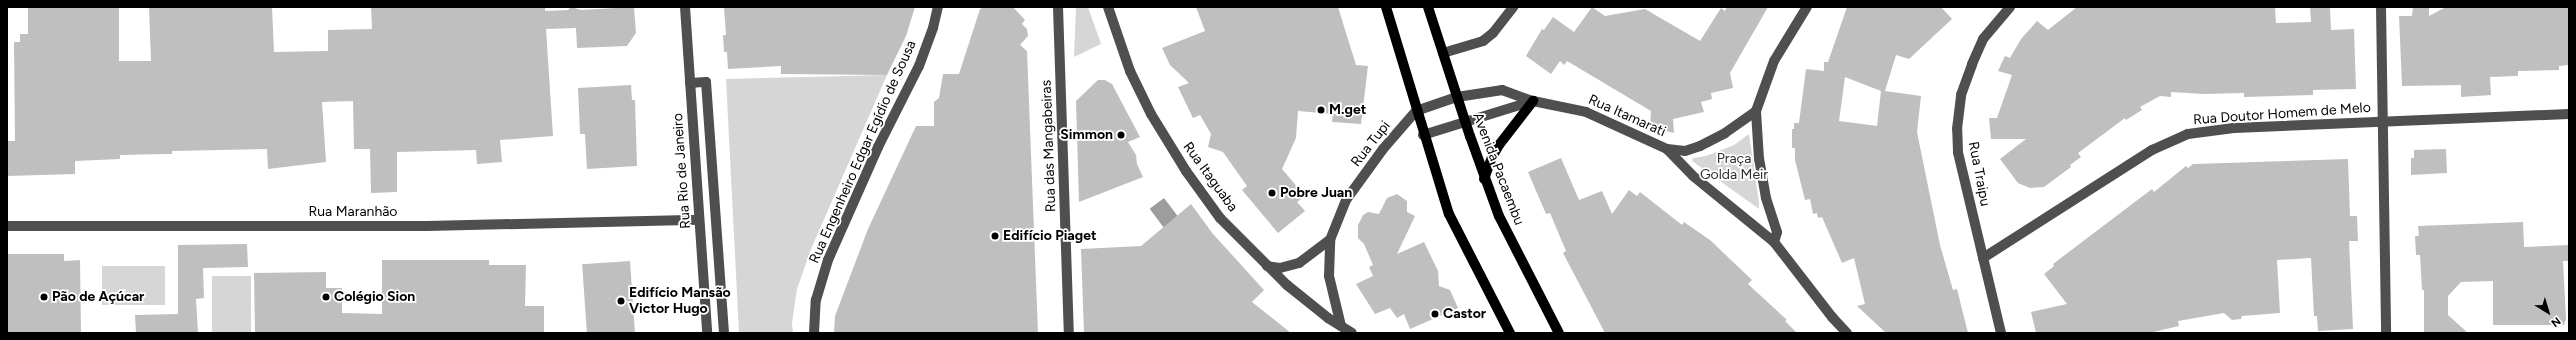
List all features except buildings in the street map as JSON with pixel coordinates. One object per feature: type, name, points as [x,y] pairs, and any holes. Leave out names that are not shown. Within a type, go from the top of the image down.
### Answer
[{"type":"main road","points":[[1386,7],[1423,135],[1449,214],[1510,333]]},
{"type":"main road","name":"Avenida Pacaembu","points":[[1428,7],[1484,178],[1499,216],[1559,333]]},
{"type":"main road","points":[[1484,178],[1492,157],[1499,145],[1533,101]]},
{"type":"street","name":"Rua Rio de Janeiro","points":[[685,7],[707,333]]},
{"type":"street","name":"Rua Engenheiro Edgar Egídio de Sousa","points":[[814,333],[816,300],[828,260],[878,147],[919,66],[933,28],[938,7]]},
{"type":"street","name":"Rua das Mangabeiras","points":[[1058,7],[1069,333]]},
{"type":"street","name":"Rua Itaguaba","points":[[1108,7],[1130,71],[1151,114],[1186,171],[1220,218],[1293,290],[1341,326]]},
{"type":"street","points":[[1443,53],[1483,41],[1494,34],[1513,7]]},
{"type":"street","points":[[1774,242],[1777,232],[1766,198],[1760,159],[1756,112],[1774,61],[1807,7]]},
{"type":"street","name":"Rua Traipu","points":[[2001,333],[1958,152],[1961,95],[1983,39],[2010,7]]},
{"type":"street","points":[[2381,7],[2381,121],[2386,333]]},
{"type":"street","points":[[690,83],[706,82],[724,333]]},
{"type":"street","name":"Rua Itamarati","points":[[1416,111],[1457,97],[1502,90],[1533,101],[1586,112],[1666,149],[1693,176],[1774,242],[1832,317],[1847,333]]},
{"type":"street","name":"Rua Itamarati","points":[[1423,135],[1533,101]]},
{"type":"street","name":"Rua Tupi","points":[[1341,326],[1330,276],[1330,240],[1346,200],[1416,111]]},
{"type":"street","points":[[1666,149],[1685,151],[1700,146],[1725,133],[1756,112]]},
{"type":"street","name":"Rua Doutor Homem de Melo","points":[[1983,258],[2152,150],[2188,134],[2222,129],[2569,114]]},
{"type":"street","name":"Rua Maranhão","points":[[7,226],[428,226],[699,220]]},
{"type":"street","points":[[1267,266],[1280,268],[1299,263],[1330,240]]},
{"type":"street","points":[[1341,326],[1352,333]]},
{"type":"green space","points":[[1076,7],[1088,7],[1101,44],[1074,57]]},
{"type":"green space","points":[[887,75],[811,249],[797,289],[792,323],[793,333],[739,333],[726,79]]},
{"type":"green space","name":"Praça Golda Meir","points":[[1749,134],[1759,209],[1692,161],[1693,158],[1706,156],[1734,145]]},
{"type":"green space","points":[[102,266],[165,266],[165,305],[102,305]]},
{"type":"green space","points":[[212,276],[251,276],[251,333],[212,333]]},
{"type":"shaded area","points":[[1164,198],[1200,245],[1185,256],[1150,209]]},
{"type":"place","name":"M.get","points":[[1321,110]]},
{"type":"place","name":"Simmon","points":[[1121,135]]},
{"type":"place","name":"Pobre Juan","points":[[1272,193]]},
{"type":"place","name":"Edifício Piaget","points":[[995,236]]},
{"type":"place","name":"Pão de Açúcar","points":[[44,297]]},
{"type":"place","name":"Colégio Sion","points":[[326,297]]},
{"type":"place","name":"Edifício Mansão Victor Hugo","points":[[621,301]]},
{"type":"place","name":"Castor","points":[[1435,314]]}]
